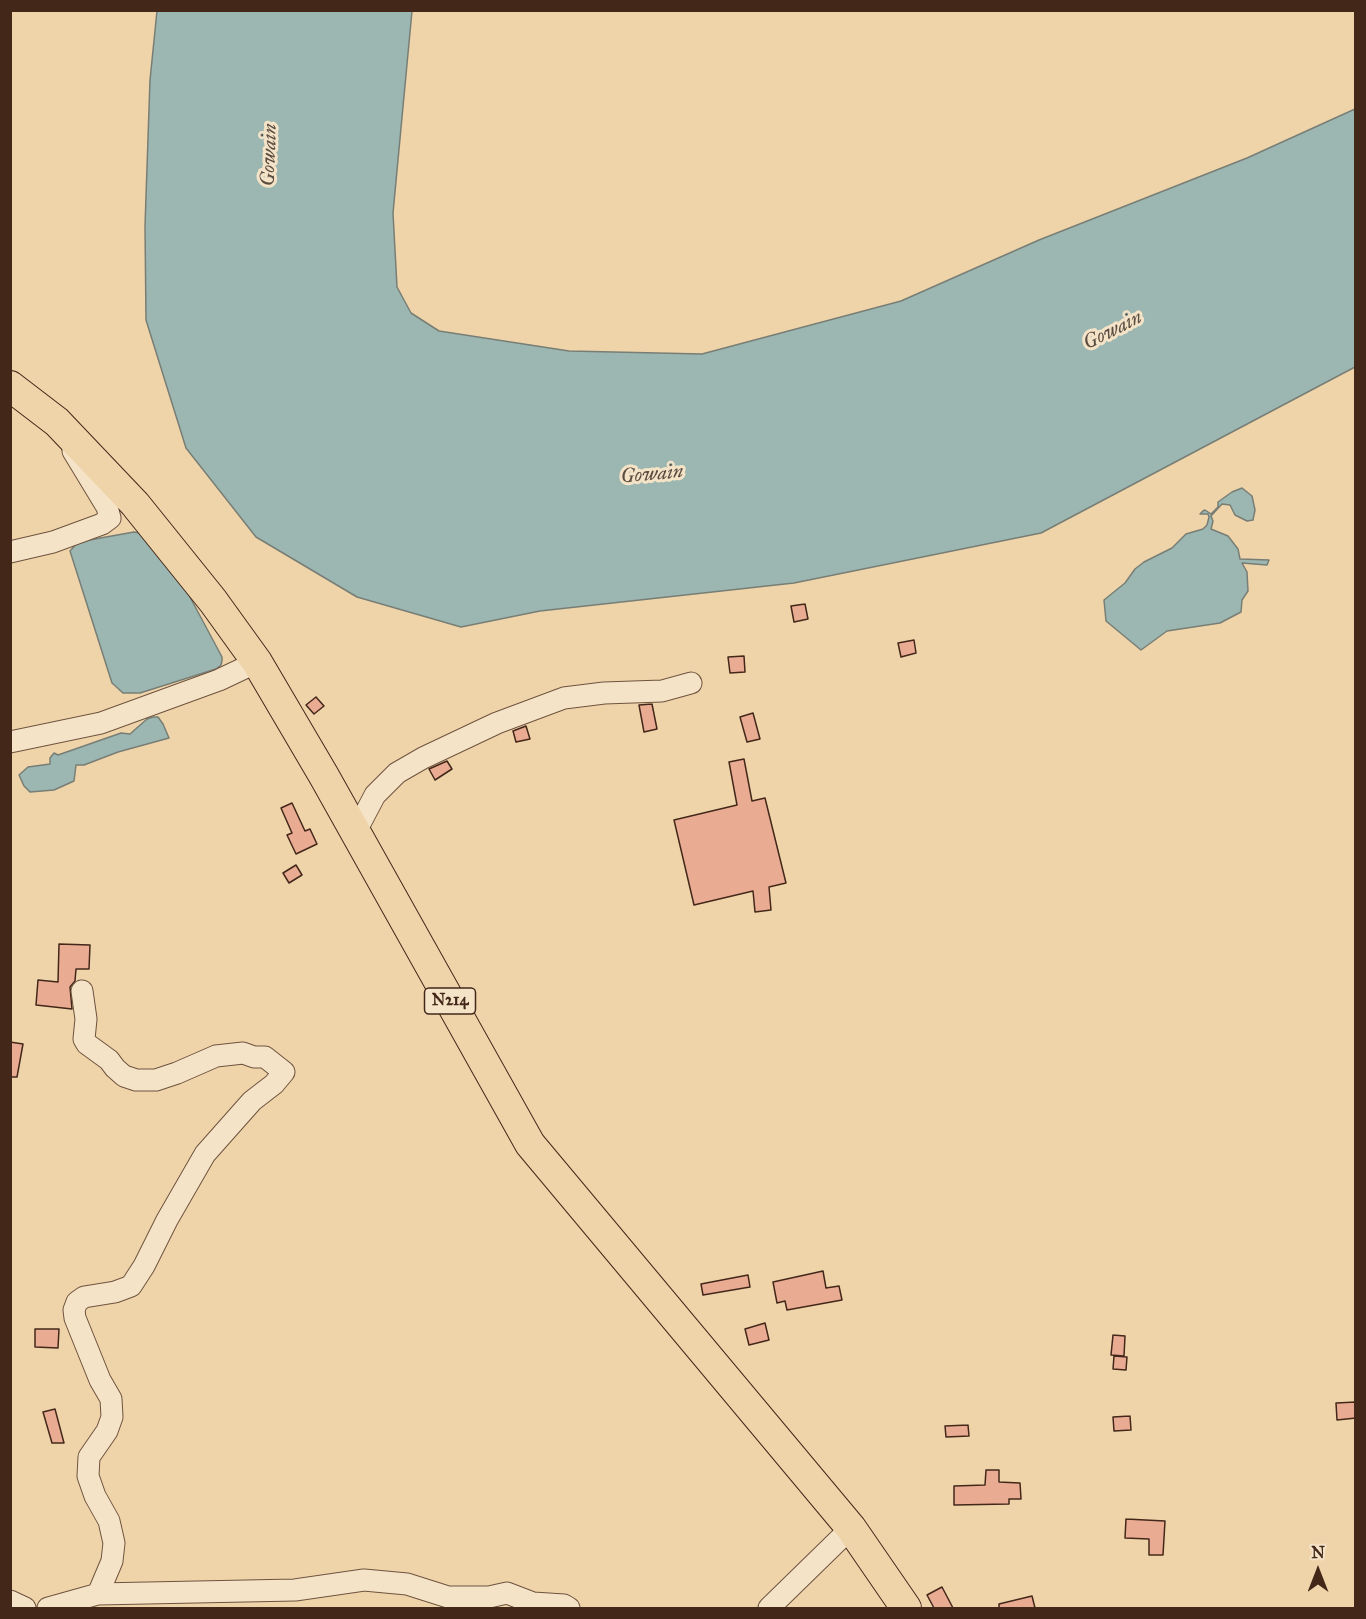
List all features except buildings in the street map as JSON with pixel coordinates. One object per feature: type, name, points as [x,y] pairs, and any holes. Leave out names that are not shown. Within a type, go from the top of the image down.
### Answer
[{"type":"highway","name":"N214","points":[[10,386],[57,422],[135,504],[213,601],[257,662],[324,776],[530,1144],[851,1528],[906,1608]]},
{"type":"street","points":[[10,552],[53,542],[102,524],[110,518],[107,507],[57,422]]},
{"type":"street","points":[[10,742],[101,723],[210,683],[257,662]]},
{"type":"street","points":[[355,833],[375,795],[397,773],[497,723],[564,698],[604,693],[662,691],[691,683]]},
{"type":"street","points":[[82,991],[86,1019],[84,1039],[124,1076],[136,1080],[156,1080],[216,1056],[243,1053],[254,1057],[265,1057],[284,1072],[274,1084],[252,1101],[205,1154],[166,1220],[144,1266],[130,1286],[115,1292],[84,1297],[77,1302],[74,1310],[75,1318],[100,1380],[111,1399],[112,1417],[107,1431],[89,1457],[88,1476],[95,1496],[109,1521],[114,1543],[112,1562],[98,1593]]},
{"type":"street","points":[[769,1608],[851,1528]]},
{"type":"street","points":[[48,1608],[98,1593],[295,1590],[364,1580],[407,1584],[447,1596],[489,1597],[507,1593],[533,1604],[564,1605],[569,1608]]},
{"type":"street","points":[[10,1601],[25,1608]]},
{"type":"water","name":"Gowain","points":[[157,11],[412,11],[393,213],[397,287],[411,313],[439,331],[569,351],[702,354],[901,301],[1039,240],[1247,158],[1355,109],[1355,367],[1041,533],[794,583],[540,611],[461,627],[357,597],[256,537],[186,448],[146,320],[145,226],[150,80]]},
{"type":"water","points":[[1242,488],[1252,496],[1255,510],[1253,520],[1247,521],[1235,515],[1230,505],[1222,504],[1211,516],[1213,521],[1211,529],[1228,536],[1238,549],[1240,559],[1269,560],[1267,565],[1242,563],[1247,572],[1248,591],[1242,600],[1241,612],[1220,623],[1167,631],[1141,650],[1106,621],[1104,600],[1125,583],[1135,569],[1144,562],[1172,548],[1186,534],[1203,529],[1209,517],[1208,514],[1200,514],[1205,510],[1211,514],[1218,507],[1218,502]]},
{"type":"water","points":[[134,532],[146,534],[167,554],[222,657],[222,661],[216,669],[140,693],[123,693],[112,683],[70,551],[78,542]]},
{"type":"water","points":[[158,717],[169,738],[118,752],[84,765],[76,765],[74,781],[54,790],[30,792],[24,786],[19,775],[28,767],[50,764],[50,758],[54,753],[58,755],[121,733],[130,734],[147,719]]}]
